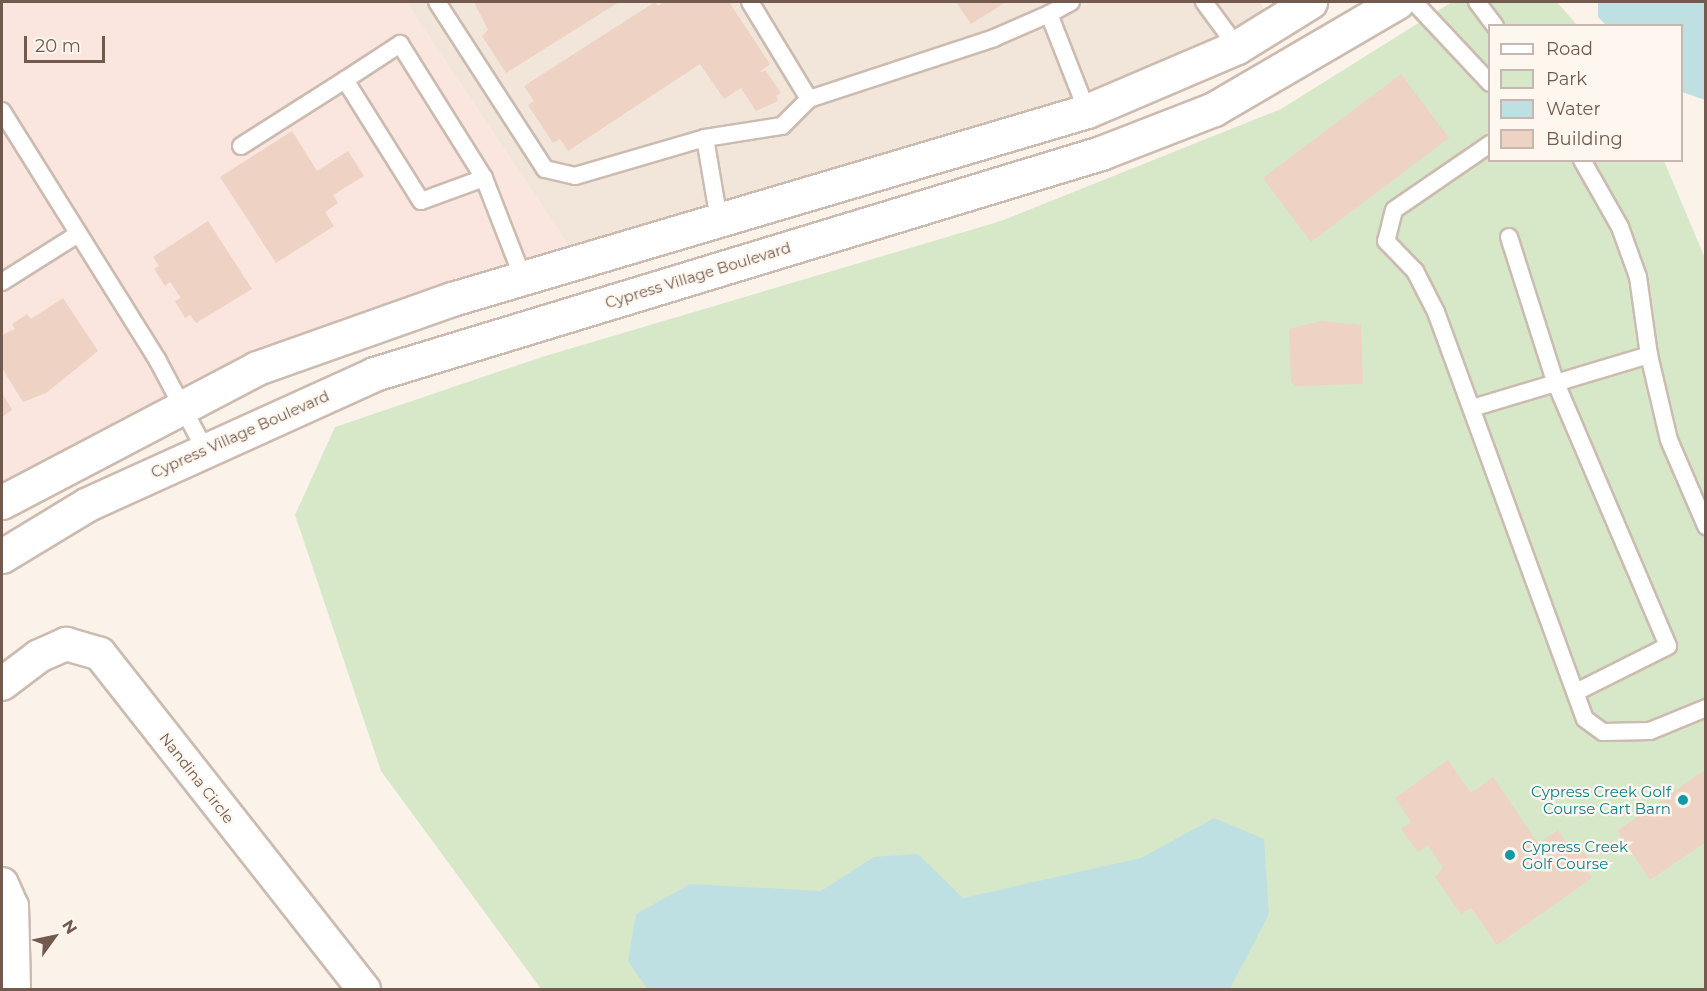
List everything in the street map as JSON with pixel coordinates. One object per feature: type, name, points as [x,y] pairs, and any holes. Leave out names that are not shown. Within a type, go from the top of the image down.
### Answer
[{"type":"street","points":[[2,501],[182,404],[257,368],[524,278],[1087,111],[1237,47],[1310,2]]},
{"type":"street","name":"Cypress Village Boulevard","points":[[2,556],[88,504],[204,448],[374,374],[1101,153],[1243,94],[1397,2]]},
{"type":"street","name":"Nandina Circle","points":[[2,684],[39,656],[66,644],[100,654],[363,990]]},
{"type":"street","points":[[2,884],[12,906],[14,990]]},
{"type":"lane","points":[[437,2],[544,169],[575,176],[705,138],[782,126],[808,99],[994,38],[1071,2]]},
{"type":"lane","points":[[750,2],[808,99]]},
{"type":"lane","points":[[1204,2],[1237,47]]},
{"type":"lane","points":[[1414,2],[1488,81]]},
{"type":"lane","points":[[1477,2],[1494,24]]},
{"type":"lane","points":[[1049,14],[1087,111]]},
{"type":"lane","points":[[241,146],[400,44],[484,178],[524,278]]},
{"type":"lane","points":[[345,80],[421,201],[484,178]]},
{"type":"lane","points":[[2,111],[182,404],[204,448]]},
{"type":"lane","points":[[705,138],[718,220]]},
{"type":"lane","points":[[1488,145],[1394,210],[1386,241],[1415,271],[1436,312],[1585,719],[1603,732],[1650,731],[1706,708]]},
{"type":"lane","points":[[1582,162],[1620,227],[1638,277],[1649,355],[1668,440],[1706,526]]},
{"type":"lane","points":[[2,282],[78,234]]},
{"type":"lane","points":[[1509,237],[1554,381],[1668,646],[1576,692]]},
{"type":"lane","points":[[1472,408],[1554,381],[1649,355]]},
{"type":"shaded area","points":[[2,2],[406,2],[571,249],[251,355],[2,485]]},
{"type":"shaded area","points":[[406,2],[1260,2],[1266,13],[1230,34],[1083,97],[571,249]]},
{"type":"green space","points":[[1452,2],[1557,2],[1576,24],[1488,24],[1488,162],[1664,162],[1705,258],[1705,989],[541,989],[381,771],[295,515],[335,427],[542,357],[1001,221],[1281,109]]},
{"type":"water","points":[[1598,2],[1705,2],[1705,100],[1683,92],[1683,24],[1605,24],[1598,17]]},
{"type":"water","points":[[1214,818],[1264,839],[1269,914],[1230,989],[648,990],[628,961],[636,914],[690,884],[821,891],[874,857],[918,854],[963,898],[1141,858]]},
{"type":"building","points":[[474,2],[619,2],[506,73],[482,36],[488,30]]},
{"type":"building","points":[[655,2],[658,6],[664,2],[729,2],[770,64],[759,72],[766,71],[781,93],[776,96],[778,101],[756,111],[741,88],[724,99],[700,64],[568,151],[560,139],[553,143],[528,105],[534,101],[524,86]]},
{"type":"building","points":[[956,2],[1006,2],[971,24]]},
{"type":"building","points":[[1401,74],[1449,138],[1311,242],[1263,178]]},
{"type":"building","points":[[292,131],[317,171],[348,151],[364,176],[333,195],[338,203],[325,212],[334,226],[276,263],[220,177]]},
{"type":"building","points":[[208,221],[252,289],[196,323],[190,315],[185,318],[175,301],[181,298],[170,282],[165,286],[154,269],[159,266],[153,257]]},
{"type":"building","points":[[63,298],[98,351],[46,393],[23,402],[2,368],[2,335],[15,329],[12,324],[27,314],[31,319]]},
{"type":"building","points":[[1321,321],[1361,325],[1363,384],[1295,386],[1291,382],[1289,329]]},
{"type":"building","points":[[2,393],[12,410],[2,417]]},
{"type":"building","name":"Cypress Creek Golf Course","points":[[1448,760],[1471,793],[1493,777],[1538,843],[1558,830],[1568,845],[1574,840],[1588,859],[1582,863],[1592,878],[1497,945],[1471,908],[1461,914],[1435,877],[1443,868],[1428,845],[1418,852],[1401,829],[1411,822],[1395,798]]},
{"type":"building","name":"Cypress Creek Golf Course Cart Barn","points":[[1706,769],[1706,842],[1650,880],[1617,831]]},
{"type":"place","name":"Cypress Creek Golf Course Cart Barn","points":[[1683,800]]},
{"type":"place","name":"Cypress Creek Golf Course","points":[[1510,855]]}]
